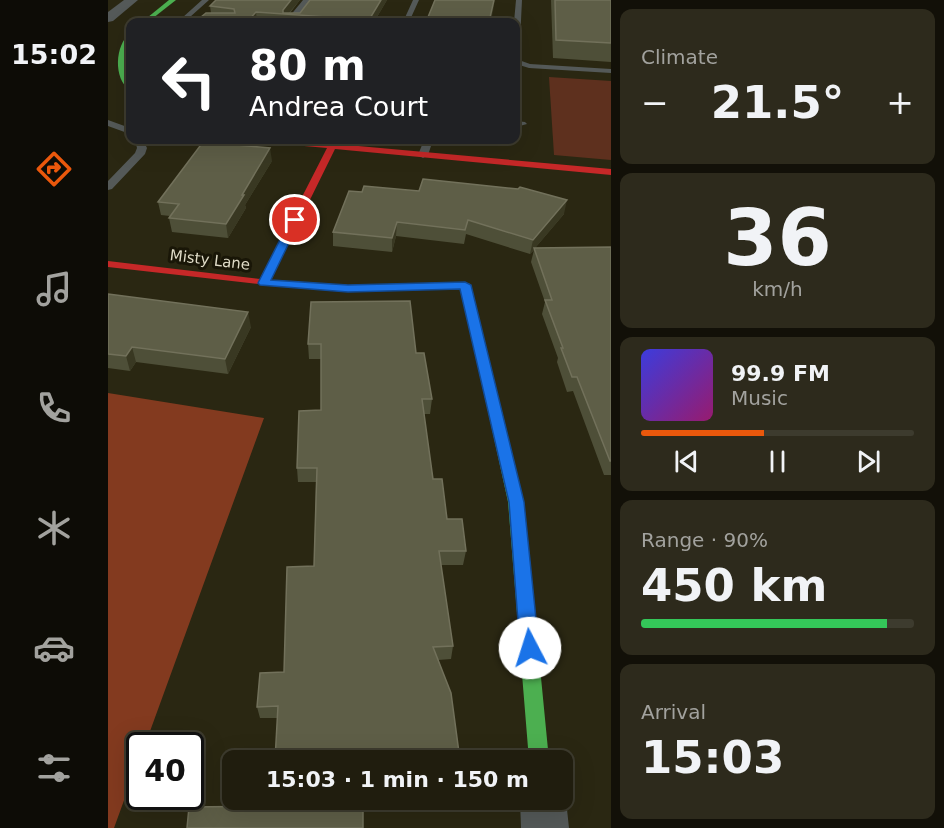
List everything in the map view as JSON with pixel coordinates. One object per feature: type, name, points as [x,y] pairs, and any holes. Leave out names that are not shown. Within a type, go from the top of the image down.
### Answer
[{"type":"street","points":[[108,18],[132,0]]},
{"type":"street","points":[[150,18],[173,0]]},
{"type":"street","points":[[295,18],[310,0]]},
{"type":"street","points":[[126,42],[119,64],[126,81]]},
{"type":"street","points":[[311,144],[611,172]]},
{"type":"street","name":"Misty Lane","points":[[108,264],[264,283],[332,146]]},
{"type":"street","points":[[264,283],[348,288],[465,285],[516,502],[538,750]]},
{"type":"street","points":[[544,810],[545,828]]},
{"type":"lane","points":[[185,18],[206,0]]},
{"type":"lane","points":[[408,18],[416,0]]},
{"type":"lane","points":[[518,18],[519,0]]},
{"type":"lane","points":[[520,63],[529,66],[611,71]]},
{"type":"lane","points":[[108,123],[126,130]]},
{"type":"lane","points":[[108,187],[133,164],[140,154],[141,144]]},
{"type":"lane","points":[[423,155],[427,144]]},
{"type":"shaded area","points":[[549,77],[611,81],[611,160],[554,155]]},
{"type":"shaded area","points":[[108,393],[264,418],[150,732],[126,732],[126,795],[114,828],[108,828]]},
{"type":"building","points":[[216,0],[291,0],[283,13],[300,13],[310,0],[381,0],[370,18],[256,12],[251,18],[200,18],[206,13],[235,13],[234,9],[210,6]]},
{"type":"building","points":[[435,0],[494,0],[490,18],[428,18]]},
{"type":"building","points":[[555,0],[611,0],[611,43],[556,40]]},
{"type":"building","points":[[202,144],[270,148],[226,224],[169,218],[179,204],[158,202]]},
{"type":"building","points":[[423,179],[518,189],[520,187],[567,200],[533,240],[468,220],[465,230],[397,222],[392,238],[333,232],[349,191],[362,192],[364,186],[419,191]]},
{"type":"building","points":[[611,247],[610,461],[577,377],[572,377],[561,348],[563,348],[545,300],[552,300],[534,248]]},
{"type":"building","points":[[108,294],[248,312],[225,359],[132,347],[126,356],[108,354]]},
{"type":"building","points":[[410,301],[416,353],[424,353],[432,399],[422,399],[433,479],[442,479],[447,519],[462,519],[466,551],[439,551],[453,646],[433,647],[451,693],[459,750],[276,750],[278,706],[257,707],[260,673],[284,672],[287,567],[314,566],[317,468],[297,468],[299,411],[321,410],[321,344],[308,344],[311,302]]},
{"type":"building","points":[[204,807],[222,807],[222,810],[363,810],[363,828],[187,828],[189,810],[204,810]]},
{"type":"traffic: fast","points":[[150,18],[173,0]]},
{"type":"traffic: fast","points":[[126,42],[121,61],[126,79]]},
{"type":"traffic: fast","points":[[497,420],[516,502],[538,750]]},
{"type":"traffic: slow","points":[[264,283],[348,288],[465,285],[497,420]]},
{"type":"traffic: jam","points":[[313,144],[611,172]]},
{"type":"traffic: jam","points":[[108,264],[264,283],[332,146]]},
{"type":"route","points":[[295,220],[264,283],[324,288],[465,285],[511,474],[516,502],[530,648]]}]
